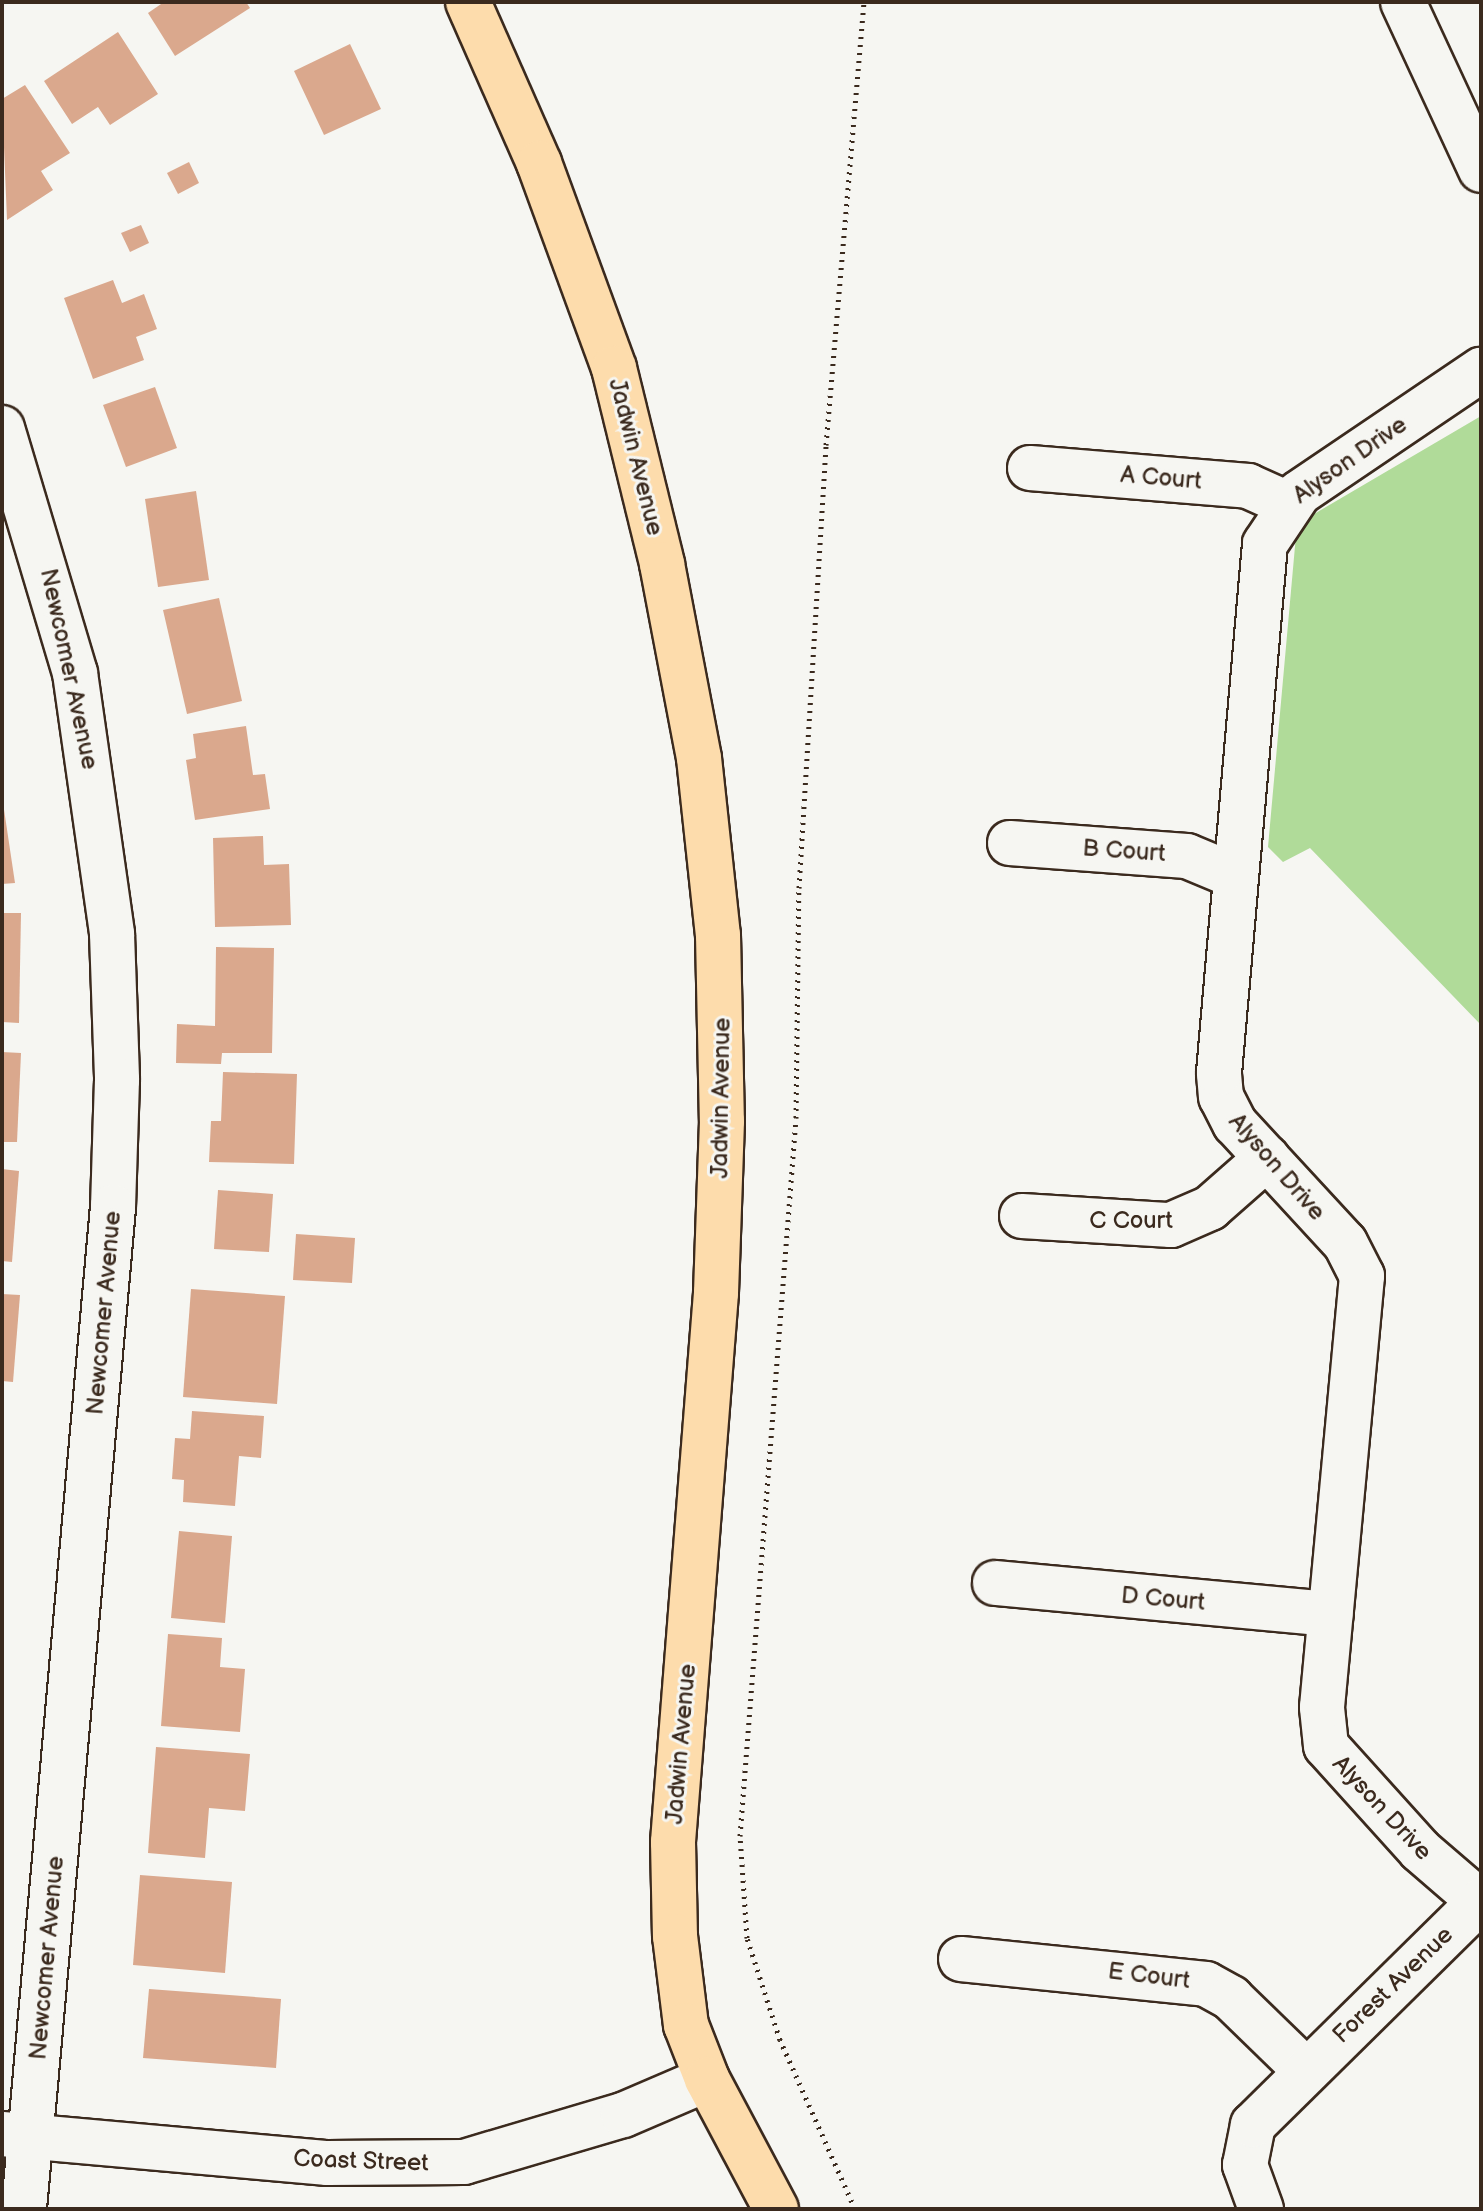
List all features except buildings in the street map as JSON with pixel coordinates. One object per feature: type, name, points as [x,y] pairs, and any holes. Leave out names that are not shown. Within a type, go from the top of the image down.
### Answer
[{"type":"main road","name":"Jadwin Avenue","points":[[468,2],[539,163],[614,368],[662,564],[699,758],[718,935],[722,1121],[716,1293],[673,1842],[675,1936],[686,2025],[707,2079],[776,2209]]},
{"type":"street","points":[[1403,2],[1481,170]]},
{"type":"street","name":"Alyson Drive","points":[[1480,1900],[1420,1850],[1326,1746],[1321,1724],[1362,1276],[1345,1243],[1231,1117],[1220,1086],[1235,876],[1265,544],[1288,504],[1481,370]]},
{"type":"street","name":"Newcomer Avenue","points":[[2,428],[75,673],[112,934],[117,1080],[113,1207],[16,2135],[24,2209]]},
{"type":"street","name":"A Court","points":[[1030,468],[1248,486],[1288,504]]},
{"type":"street","name":"B Court","points":[[1010,843],[1187,856],[1235,876]]},
{"type":"street","name":"C Court","points":[[1022,1216],[1171,1225],[1210,1208],[1267,1158]]},
{"type":"street","name":"D Court","points":[[995,1583],[1331,1614]]},
{"type":"street","name":"Forest Avenue","points":[[1261,2209],[1247,2180],[1249,2133],[1305,2070],[1480,1900]]},
{"type":"street","name":"E Court","points":[[961,1959],[1206,1984],[1231,1998],[1305,2070]]},
{"type":"street","name":"Coast Street","points":[[16,2135],[328,2163],[464,2162],[623,2115],[707,2079]]},
{"type":"path","points":[[855,2209],[780,2040],[747,1938],[740,1836],[796,1118],[799,888],[826,445],[864,2]]},
{"type":"green space","points":[[1481,416],[1481,1025],[1310,848],[1283,862],[1268,847],[1297,524]]}]
